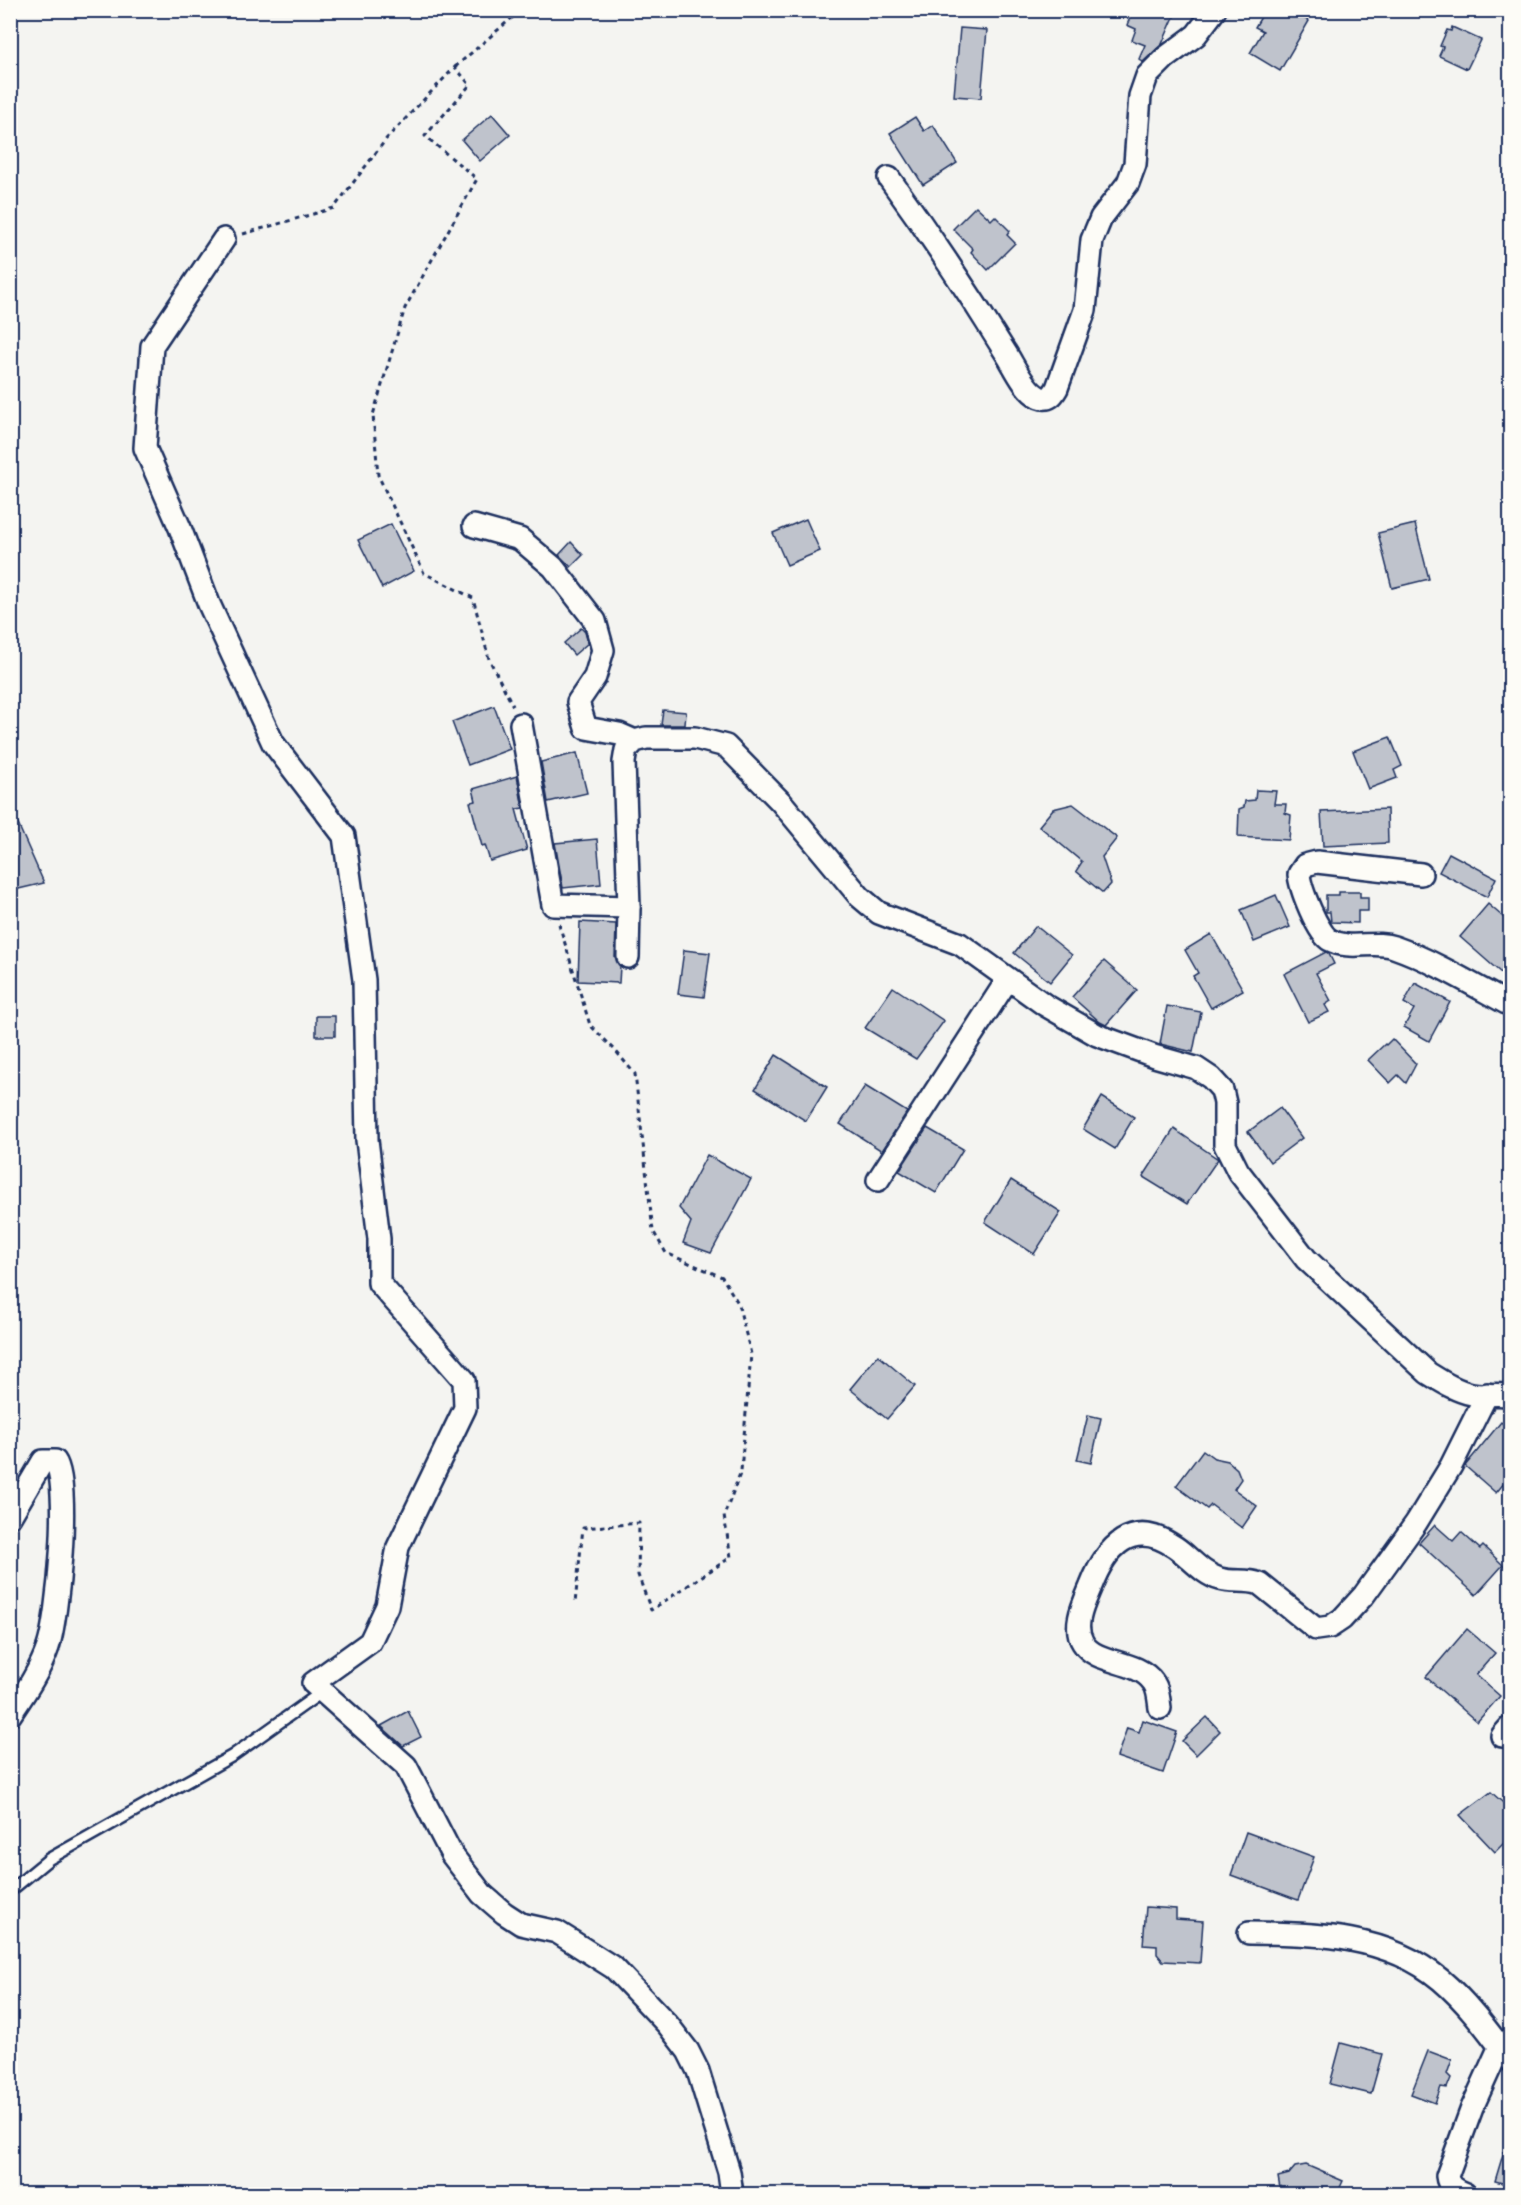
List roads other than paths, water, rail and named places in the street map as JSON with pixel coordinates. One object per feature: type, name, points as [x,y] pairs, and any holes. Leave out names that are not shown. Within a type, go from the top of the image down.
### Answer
[{"type":"street","points":[[889,177],[960,277],[1024,382],[1038,397],[1046,399],[1052,397],[1060,381],[1085,310],[1092,240],[1101,218],[1128,183],[1135,164],[1140,96],[1147,76],[1165,58],[1196,35],[1215,10]]},
{"type":"street","points":[[224,239],[152,346],[145,448],[180,528],[209,604],[273,743],[344,836],[364,980],[367,1140],[379,1239],[380,1284],[464,1380],[465,1408],[398,1547],[387,1606],[370,1642],[313,1683],[406,1766],[452,1855],[482,1894],[521,1924],[557,1932],[614,1968],[668,2025],[688,2051],[698,2071],[729,2172],[732,2194]]},
{"type":"street","points":[[474,526],[520,538],[553,567],[595,621],[603,650],[595,677],[578,702],[586,728],[619,734],[635,741]]},
{"type":"street","points":[[521,724],[553,905],[629,907]]},
{"type":"street","points":[[628,957],[629,907],[624,762],[626,750],[635,741],[646,738],[695,738],[726,746],[781,802],[866,902],[879,913],[960,944],[1045,1005],[1097,1035],[1154,1056],[1196,1068],[1211,1078],[1222,1090],[1226,1103],[1225,1144],[1238,1171],[1306,1259],[1428,1373],[1448,1386],[1472,1394],[1500,1393],[1510,1396]]},
{"type":"street","points":[[1421,874],[1317,862],[1305,865],[1299,874],[1302,888],[1321,932],[1330,940],[1346,944],[1394,947],[1510,1005]]},
{"type":"street","points":[[878,1180],[1008,979]]},
{"type":"street","points":[[1160,1708],[1154,1683],[1135,1667],[1089,1650],[1082,1642],[1078,1630],[1082,1609],[1095,1574],[1111,1548],[1126,1538],[1142,1534],[1159,1538],[1174,1546],[1208,1573],[1220,1579],[1250,1580],[1260,1584],[1316,1629],[1330,1627],[1353,1610],[1416,1523],[1451,1466],[1487,1394]]},
{"type":"street","points":[[10,1517],[44,1461],[55,1461],[59,1467],[62,1485],[54,1624],[39,1668],[10,1715]]},
{"type":"street","points":[[1249,1933],[1299,1933],[1383,1947],[1414,1962],[1441,1980],[1487,2028],[1505,2053],[1472,2108],[1447,2176],[1452,2188],[1465,2194]]},
{"type":"lane","points":[[10,1891],[50,1859],[232,1756],[322,1692]]}]
